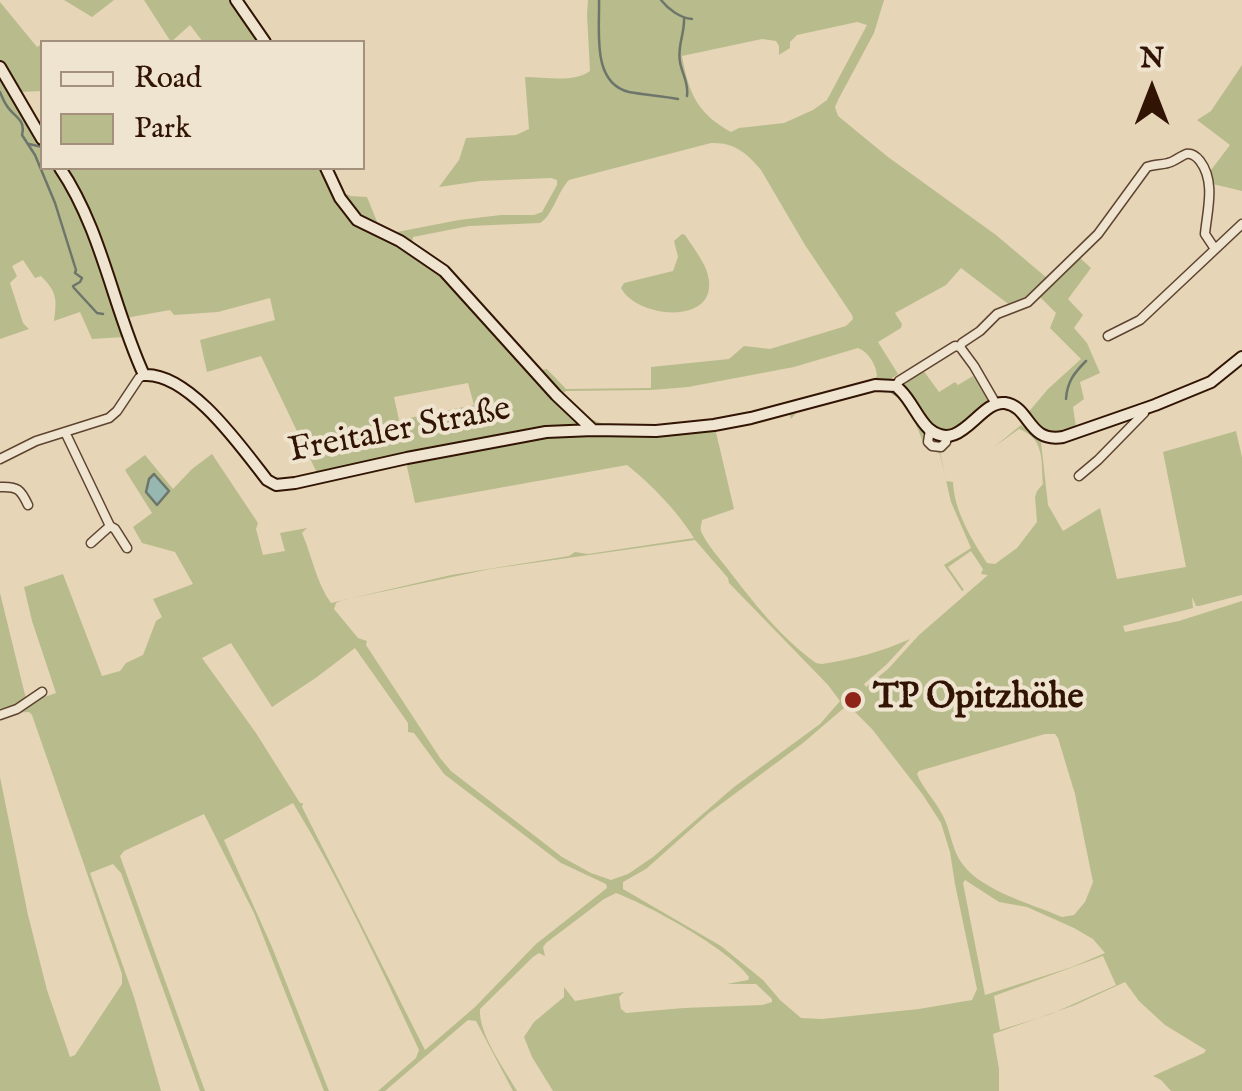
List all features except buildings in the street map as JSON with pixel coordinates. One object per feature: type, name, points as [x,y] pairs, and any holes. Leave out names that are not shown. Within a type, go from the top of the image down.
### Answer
[{"type":"street","points":[[236,0],[264,40]]},
{"type":"street","points":[[0,67],[40,135]]},
{"type":"street","points":[[960,347],[997,314],[1028,302],[1098,234],[1152,165],[1168,164],[1188,153],[1200,161],[1209,194],[1204,234],[1215,249]]},
{"type":"street","points":[[0,460],[36,440],[114,416],[144,375],[131,349],[88,218],[61,170]]},
{"type":"street","name":"Freitaler Straße","points":[[327,170],[356,220],[400,241],[444,271],[556,395],[593,430]]},
{"type":"street","points":[[1108,336],[1140,320],[1242,224]]},
{"type":"street","points":[[996,404],[974,366],[955,346],[898,380],[896,386],[930,430],[947,436],[996,404],[1012,406],[1050,439],[1210,382],[1242,357]]},
{"type":"street","name":"Freitaler Straße","points":[[144,375],[160,376],[180,386],[226,427],[267,480],[276,484],[528,434],[656,431],[714,425],[875,386],[896,386]]},
{"type":"street","points":[[1079,476],[1144,413],[1141,409]]},
{"type":"street","points":[[65,432],[110,526],[127,548]]},
{"type":"street","points":[[0,488],[17,487],[28,505]]},
{"type":"street","points":[[92,543],[110,526]]},
{"type":"street","points":[[0,715],[42,692]]},
{"type":"green space","points":[[64,0],[114,0],[92,17]]},
{"type":"green space","points":[[144,0],[241,0],[268,40],[201,40],[190,25],[170,40]]},
{"type":"green space","points":[[588,0],[884,0],[874,33],[835,107],[838,116],[1047,278],[1022,302],[1011,306],[961,268],[946,285],[895,313],[901,328],[878,342],[898,374],[880,380],[879,387],[898,392],[925,428],[926,446],[924,445],[905,406],[885,390],[797,412],[791,419],[789,412],[715,428],[734,509],[702,520],[702,533],[768,619],[816,663],[856,657],[910,639],[864,684],[866,687],[988,575],[981,574],[983,569],[971,551],[948,567],[962,591],[944,565],[971,548],[946,481],[953,482],[960,514],[987,563],[995,564],[1017,548],[1037,522],[1035,497],[1043,484],[1040,451],[1033,438],[1019,429],[994,447],[1021,425],[1041,442],[1048,505],[1063,531],[1100,508],[1117,579],[1186,567],[1163,452],[1236,431],[1242,457],[1242,595],[1199,606],[1192,597],[1193,608],[1123,626],[1125,632],[1179,621],[1242,601],[1242,1091],[1171,1091],[1153,1076],[1206,1050],[1165,1025],[1125,982],[1057,1012],[1116,985],[1103,956],[994,996],[1000,1030],[1038,1018],[993,1034],[999,1091],[553,1091],[524,1037],[534,1022],[564,997],[564,987],[575,1001],[624,992],[619,997],[626,1013],[772,1002],[756,984],[727,984],[749,977],[725,954],[668,918],[616,893],[546,943],[545,956],[539,953],[533,957],[480,1009],[488,1040],[517,1091],[513,1091],[476,1021],[468,1020],[385,1091],[378,1091],[416,1058],[419,1050],[344,894],[293,803],[224,840],[329,1091],[324,1091],[254,913],[204,814],[120,856],[205,1091],[200,1091],[121,873],[113,864],[90,873],[134,997],[161,1091],[0,1091],[0,777],[28,915],[47,990],[70,1057],[122,984],[122,974],[32,715],[13,713],[0,718],[0,593],[27,703],[56,693],[24,587],[63,574],[102,676],[120,671],[126,663],[143,655],[156,621],[162,617],[153,599],[193,584],[175,552],[142,543],[133,527],[152,513],[125,470],[145,455],[173,489],[212,454],[258,523],[263,555],[285,551],[280,533],[307,528],[302,533],[322,586],[331,603],[342,600],[334,609],[358,638],[367,641],[440,758],[451,771],[562,857],[591,873],[611,880],[653,857],[734,787],[820,724],[840,701],[729,583],[695,540],[490,569],[352,598],[451,575],[569,556],[575,552],[588,554],[694,538],[664,499],[627,465],[415,503],[404,453],[318,475],[261,356],[207,372],[200,340],[275,320],[270,298],[218,312],[174,315],[170,310],[120,319],[124,337],[92,339],[80,312],[54,321],[53,291],[41,276],[35,278],[23,260],[12,266],[17,276],[10,283],[23,323],[29,329],[0,339],[0,2],[37,47],[40,45],[40,91],[19,92],[40,129],[40,170],[332,170],[342,192],[367,197],[378,224],[397,232],[459,220],[542,212],[557,180],[480,181],[439,187],[459,160],[466,138],[516,135],[529,129],[525,77],[568,78],[590,71]],"holes":[[[857,22],[867,25],[827,100],[813,110],[784,123],[731,132],[702,110],[688,81],[682,56],[762,39],[776,41],[779,55],[790,48],[797,35]],[[711,143],[733,147],[761,170],[853,319],[846,326],[770,349],[744,346],[729,359],[651,367],[651,388],[566,389],[547,369],[540,370],[448,270],[412,243],[413,237],[469,226],[540,223],[569,180]],[[858,348],[871,359],[877,376],[757,412],[667,426],[603,424],[583,414],[562,394],[688,387],[794,367]],[[468,383],[474,405],[399,420],[394,397]],[[231,643],[272,707],[355,648],[408,723],[408,732],[414,733],[444,774],[561,863],[606,884],[607,888],[536,944],[475,1007],[425,1050],[303,803],[202,658]],[[845,707],[872,729],[923,795],[941,823],[950,852],[977,989],[972,1000],[919,1009],[801,1018],[721,946],[623,889],[623,882],[646,869],[709,813]],[[1055,734],[1075,794],[1093,882],[1085,902],[1074,915],[1062,917],[978,879],[959,859],[945,819],[917,774]],[[965,880],[999,902],[1027,907],[1074,928],[1093,939],[1105,953],[985,995]]]},
{"type":"green space","points":[[1242,65],[1242,191],[1213,184],[1208,174],[1230,145],[1197,120],[1211,111]]},
{"type":"green space","points":[[682,234],[706,269],[709,288],[704,301],[693,309],[661,312],[631,299],[621,288],[624,283],[673,271],[678,257],[674,241]]},
{"type":"green space","points":[[1080,258],[1091,268],[1068,299],[1083,315],[1074,328],[1087,343],[1100,373],[1080,382],[1084,399],[1073,407],[1076,427],[1049,431],[1026,415],[1081,359],[1050,328],[1056,313],[1039,296]]},
{"type":"green space","points":[[923,370],[939,392],[973,376],[989,405],[956,429],[938,428],[924,417],[904,385]]},
{"type":"water","points":[[154,474],[169,491],[157,505],[146,492]]},
{"type":"waterway","points":[[599,0],[600,54],[608,78],[629,92],[678,99]]},
{"type":"waterway","points":[[661,0],[675,13],[692,19]]},
{"type":"waterway","points":[[684,18],[679,56],[687,96]]},
{"type":"waterway","points":[[0,92],[21,122],[22,135],[40,167]]},
{"type":"waterway","points":[[29,144],[40,147]]},
{"type":"waterway","points":[[41,170],[75,273],[82,278],[73,286],[97,313],[103,314]]},
{"type":"waterway","points":[[1066,399],[1072,378],[1086,361]]},
{"type":"waterway","points":[[889,390],[900,397],[923,431]]},
{"type":"place","name":"TP Opitzhöhe","points":[[853,700]]}]
